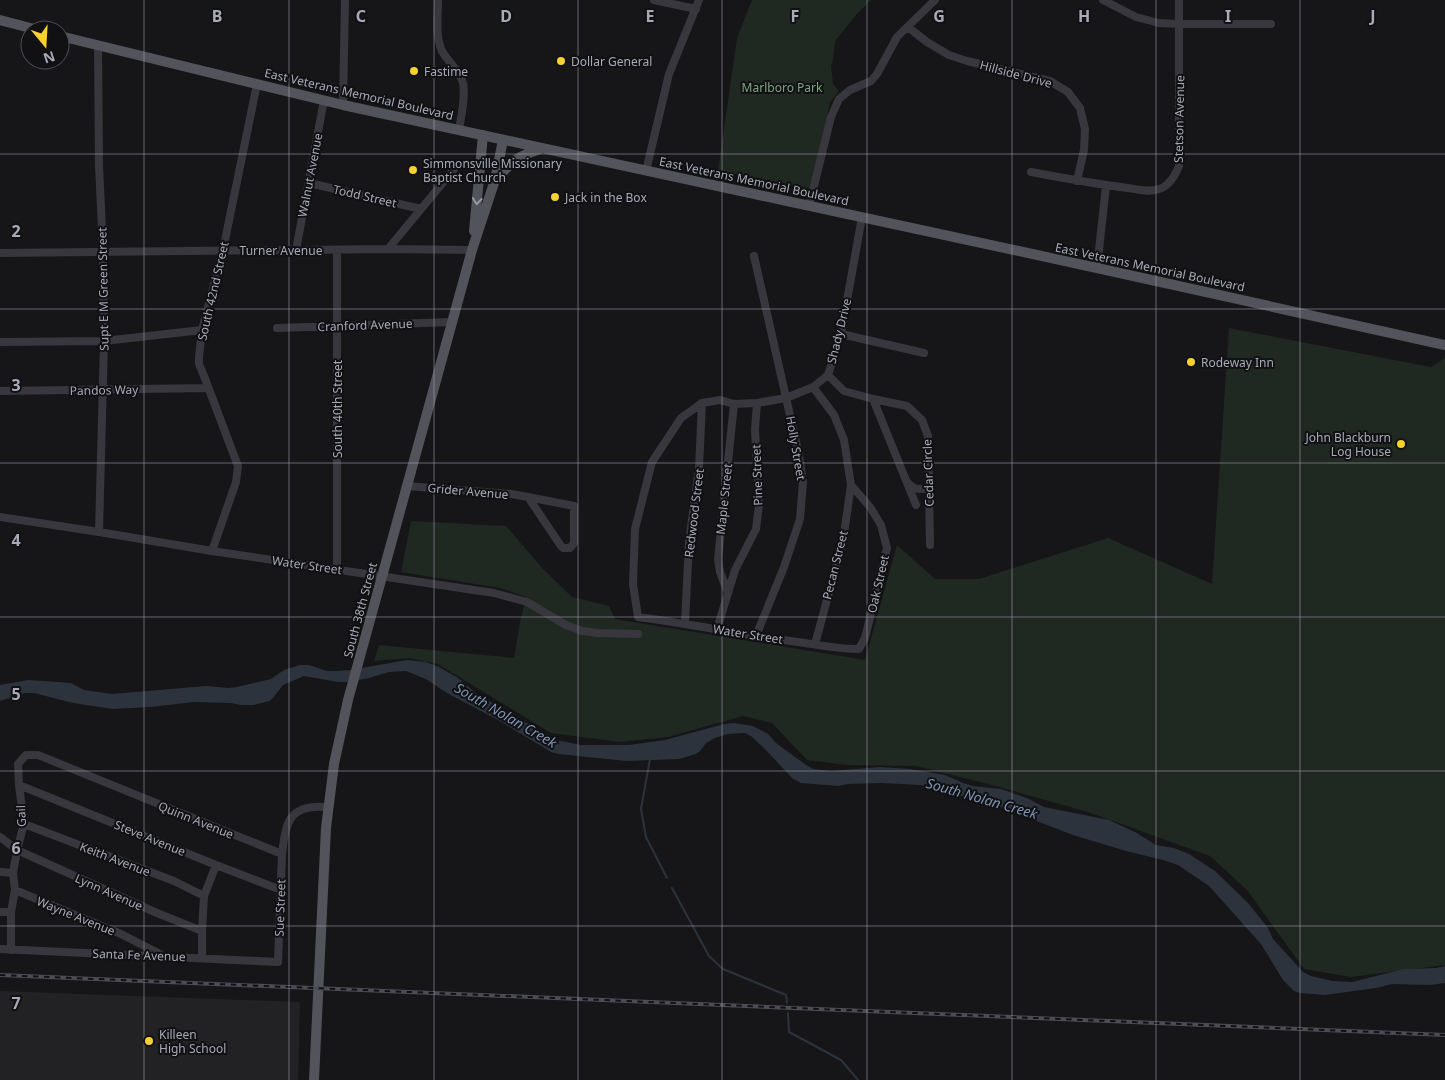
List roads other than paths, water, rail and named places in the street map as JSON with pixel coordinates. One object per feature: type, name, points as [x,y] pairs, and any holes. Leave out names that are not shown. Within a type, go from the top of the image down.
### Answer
[{"type":"main road","points":[[0,20],[20,25]]},
{"type":"main road","name":"East Veterans Memorial Boulevard","points":[[70,38],[324,100],[483,136],[1445,345]]},
{"type":"main road","name":"South 38th Street","points":[[472,250],[483,136]]},
{"type":"main road","name":"South 38th Street","points":[[314,1080],[327,808],[334,764],[348,700],[472,250],[495,180],[503,140]]},
{"type":"main road","points":[[495,180],[512,161],[523,154],[542,148]]},
{"type":"street","points":[[343,104],[345,0]]},
{"type":"street","points":[[438,0],[438,38],[442,51],[459,73],[464,84],[459,130]]},
{"type":"street","points":[[654,0],[696,9]]},
{"type":"street","points":[[646,171],[670,74],[699,0]]},
{"type":"street","points":[[809,206],[831,117],[839,98],[850,90],[871,81],[877,74],[897,37],[935,0]]},
{"type":"street","points":[[1103,0],[1136,17],[1160,23],[1271,24]]},
{"type":"street","name":"Stetson Avenue","points":[[1031,172],[1106,186],[1149,191],[1159,189],[1168,184],[1175,176],[1179,166],[1179,0]]},
{"type":"street","name":"Hillside Drive","points":[[908,27],[948,55],[1050,81],[1068,92],[1080,108],[1085,129],[1084,150],[1077,180]]},
{"type":"street","name":"Supt E M Green Street","points":[[98,45],[104,341],[99,532]]},
{"type":"street","name":"South 42nd Street","points":[[212,551],[236,482],[238,466],[208,388],[199,357],[202,330],[223,250],[257,84]]},
{"type":"street","name":"Walnut Avenue","points":[[296,250],[324,100]]},
{"type":"street","points":[[388,249],[456,168]]},
{"type":"street","name":"Todd Street","points":[[309,183],[421,209]]},
{"type":"street","points":[[1097,268],[1106,186]]},
{"type":"street","name":"Shady Drive","points":[[702,403],[720,400],[734,404],[757,404],[786,398],[813,387],[828,375],[841,334],[862,217]]},
{"type":"street","name":"Turner Avenue","points":[[0,253],[223,250],[472,250]]},
{"type":"street","name":"South 40th Street","points":[[337,250],[337,569]]},
{"type":"street","name":"Holly Street","points":[[754,256],[804,482],[800,519],[784,567],[756,636]]},
{"type":"street","name":"Cranford Avenue","points":[[277,328],[452,322]]},
{"type":"street","points":[[0,342],[104,341],[202,330]]},
{"type":"street","points":[[841,334],[924,354]]},
{"type":"street","name":"Cedar Circle","points":[[828,375],[844,391],[907,406],[922,420],[928,436],[930,545]]},
{"type":"street","points":[[813,387],[834,415],[844,440],[851,485]]},
{"type":"street","name":"Pandos Way","points":[[0,391],[208,388]]},
{"type":"street","points":[[873,399],[916,505]]},
{"type":"street","name":"Water Street","points":[[702,403],[681,418],[652,462],[635,530],[633,584],[638,617],[686,623],[839,649],[860,649]]},
{"type":"street","name":"Redwood Street","points":[[686,623],[689,542],[700,468],[702,403]]},
{"type":"street","name":"Maple Street","points":[[728,593],[720,572],[718,559],[734,404]]},
{"type":"street","name":"Pine Street","points":[[718,629],[735,570],[756,529],[759,505],[755,429],[757,404]]},
{"type":"street","points":[[907,482],[918,490],[929,488]]},
{"type":"street","name":"Pecan Street","points":[[815,644],[843,542],[851,485]]},
{"type":"street","name":"Oak Street","points":[[851,485],[870,507],[881,524],[887,548],[865,638],[860,649]]},
{"type":"street","name":"Grider Avenue","points":[[407,486],[511,494],[528,497],[574,506],[574,543],[570,548],[563,548],[561,546],[528,497]]},
{"type":"street","name":"Water Street","points":[[0,517],[494,593],[527,602],[566,625],[582,631],[638,634]]},
{"type":"street","name":"Gail","points":[[11,950],[11,912],[15,890],[13,873],[24,824],[18,764],[26,755],[38,755]]},
{"type":"street","name":"Quinn Avenue","points":[[38,755],[282,854]]},
{"type":"street","name":"Steve Avenue","points":[[19,785],[216,866],[281,890]]},
{"type":"street","points":[[282,854],[285,831],[292,817],[296,813],[312,806],[327,808]]},
{"type":"street","name":"Keith Avenue","points":[[24,824],[174,881],[204,896]]},
{"type":"street","points":[[0,837],[17,850]]},
{"type":"street","name":"Lynn Avenue","points":[[17,850],[157,913],[202,931]]},
{"type":"street","name":"Sue Street","points":[[278,962],[282,854]]},
{"type":"street","points":[[202,958],[204,896],[216,866]]},
{"type":"street","points":[[0,872],[13,873]]},
{"type":"street","name":"Wayne Avenue","points":[[15,890],[121,934],[164,956]]},
{"type":"street","points":[[0,912],[11,912]]},
{"type":"street","name":"Santa Fe Avenue","points":[[0,949],[278,962]]},
{"type":"water","name":"South Nolan Creek","points":[[407,660],[426,662],[439,667],[458,678],[477,694],[556,740],[581,745],[629,745],[665,740],[734,723],[753,726],[768,734],[776,743],[813,769],[831,771],[880,767],[910,769],[945,775],[973,786],[1001,789],[1029,799],[1044,807],[1109,820],[1135,832],[1156,845],[1174,848],[1189,854],[1215,871],[1248,903],[1268,928],[1273,939],[1303,972],[1311,976],[1332,981],[1352,982],[1404,969],[1445,966],[1445,983],[1430,985],[1392,984],[1325,995],[1294,991],[1283,980],[1261,944],[1209,886],[1178,865],[1073,835],[998,806],[921,785],[881,783],[839,786],[801,783],[792,778],[765,749],[745,733],[728,734],[715,738],[706,743],[696,754],[679,759],[626,761],[559,754],[551,752],[426,679],[406,671],[389,672],[348,682],[304,676],[283,685],[269,701],[254,705],[194,702],[113,709],[73,703],[34,693],[25,693],[0,701],[0,685],[28,680],[71,683],[84,690],[112,694],[206,686],[228,688],[271,679],[284,670],[300,665],[336,671]]},
{"type":"waterway","points":[[650,759],[641,809],[646,837],[667,878]]},
{"type":"waterway","points":[[672,888],[709,956],[723,969],[786,995],[787,1003]]},
{"type":"waterway","points":[[788,1013],[789,1032],[841,1060],[858,1080]]},
{"type":"railway","points":[[0,975],[1445,1035]]},
{"type":"place","name":"Dollar General","points":[[561,61]]},
{"type":"place","name":"Fastime","points":[[414,71]]},
{"type":"place","name":"Simmonsville Missionary Baptist Church","points":[[413,170]]},
{"type":"place","name":"Jack in the Box","points":[[555,197]]},
{"type":"place","name":"Rodeway Inn","points":[[1191,362]]},
{"type":"place","name":"John Blackburn Log House","points":[[1401,444]]},
{"type":"place","name":"Killeen High School","points":[[149,1041]]},
{"type":"park label","name":"Marlboro Park","points":[[782,87]]}]
